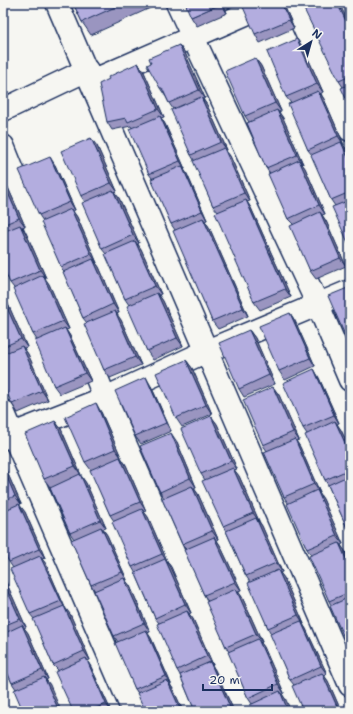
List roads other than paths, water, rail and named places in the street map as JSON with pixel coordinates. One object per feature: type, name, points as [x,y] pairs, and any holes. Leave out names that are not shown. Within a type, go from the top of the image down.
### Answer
[{"type":"street","points":[[58,3],[350,685]]},
{"type":"street","points":[[177,3],[318,305],[350,380]]},
{"type":"street","points":[[3,110],[193,36],[271,3]]},
{"type":"street","points":[[293,3],[350,130]]},
{"type":"street","points":[[3,146],[105,398],[243,711]]},
{"type":"street","points":[[8,435],[105,398],[207,351],[350,291]]},
{"type":"street","points":[[3,411],[8,435],[133,711]]},
{"type":"street","points":[[3,678],[18,711]]}]
